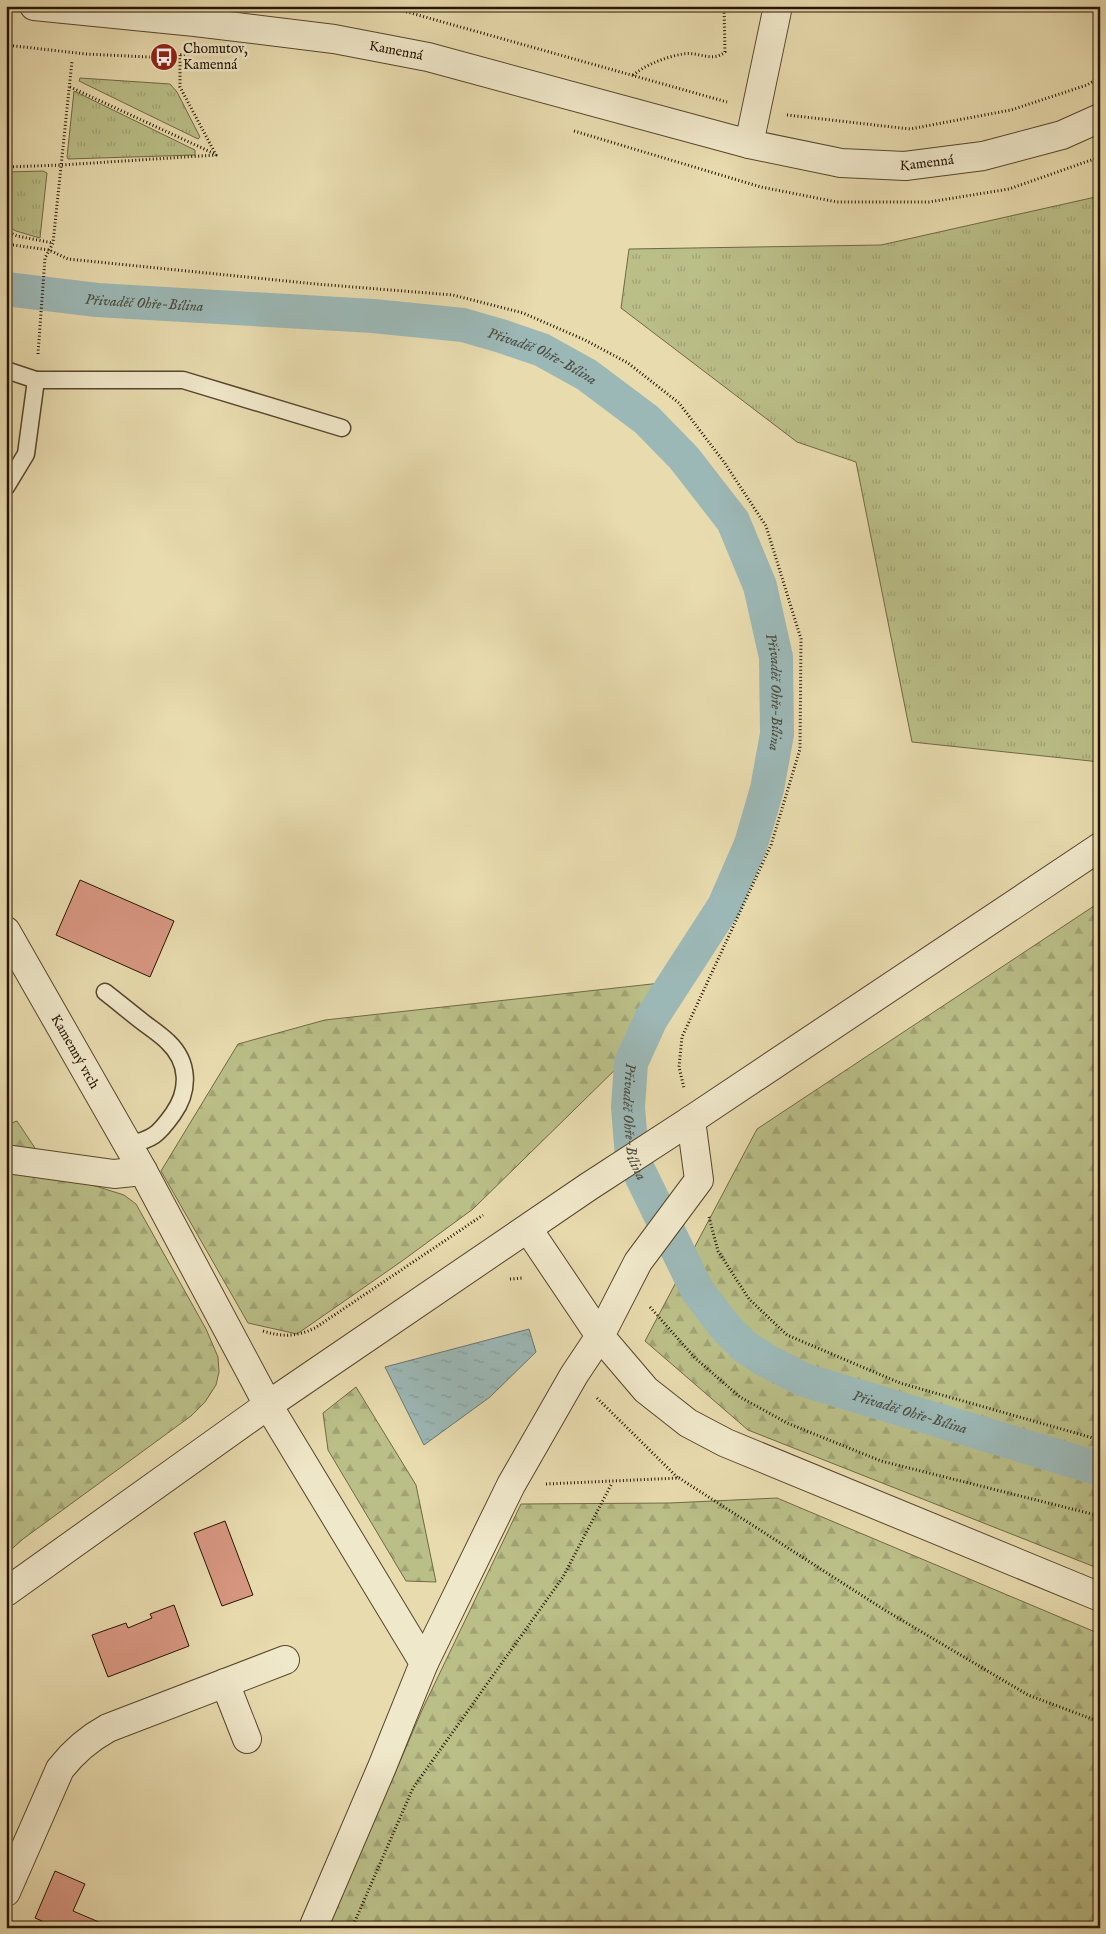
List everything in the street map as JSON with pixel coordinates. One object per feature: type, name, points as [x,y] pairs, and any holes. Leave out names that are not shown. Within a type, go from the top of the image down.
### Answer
[{"type":"street","name":"Kamenná","points":[[34,6],[196,22],[334,39],[428,57],[749,144],[841,163],[905,166],[983,156],[1062,135],[1100,118]]},
{"type":"street","points":[[749,144],[778,6]]},
{"type":"street","points":[[6,1592],[268,1405],[470,1267],[1100,847]]},
{"type":"street","name":"Kamenný vrch","points":[[6,931],[143,1171],[268,1405],[424,1662]]},
{"type":"street","points":[[313,1928],[382,1767],[424,1662],[511,1486],[574,1375],[600,1336],[638,1262],[699,1180],[691,1120]]},
{"type":"street","points":[[6,1159],[114,1174],[143,1171]]},
{"type":"street","points":[[528,1229],[600,1336],[646,1390],[688,1423],[726,1443],[1100,1597]]},
{"type":"street","points":[[6,1892],[60,1770],[73,1753],[89,1738],[108,1728],[285,1660]]},
{"type":"street","points":[[225,1683],[247,1739]]},
{"type":"lane","points":[[6,370],[36,380],[183,380],[342,428]]},
{"type":"lane","points":[[6,487],[26,454],[36,380]]},
{"type":"lane","points":[[105,992],[168,1041],[182,1059],[186,1075],[185,1090],[178,1108],[163,1128],[149,1140],[128,1145]]},
{"type":"path","points":[[633,75],[646,65],[685,53],[713,57],[720,56],[724,52],[724,6]]},
{"type":"path","points":[[180,55],[180,87],[216,155]]},
{"type":"path","points":[[41,325],[44,258],[53,243],[72,61]]},
{"type":"path","points":[[70,87],[216,155]]},
{"type":"path","points":[[6,167],[216,155]]},
{"type":"path","points":[[6,232],[53,243]]},
{"type":"path","points":[[6,244],[49,250],[68,259],[316,284],[452,295],[523,313],[585,340],[628,363],[679,403],[724,462],[766,526],[801,639],[800,749],[771,846],[682,1038],[679,1067],[691,1120]]},
{"type":"path","points":[[699,1180],[718,1251],[749,1299],[787,1335],[900,1383],[1100,1440]]},
{"type":"path","points":[[259,1330],[276,1335],[300,1335],[315,1328],[483,1215]]},
{"type":"path","points":[[451,1237],[470,1267]]},
{"type":"path","points":[[638,1262],[642,1298],[695,1358],[740,1397],[787,1423],[881,1461],[1100,1516]]},
{"type":"path","points":[[508,1280],[520,1277],[526,1279]]},
{"type":"path","points":[[574,1375],[679,1478],[883,1609],[1028,1695],[1100,1722]]},
{"type":"path","points":[[511,1486],[679,1478]]},
{"type":"path","points":[[352,1928],[413,1788],[563,1577],[612,1482]]},
{"type":"green space","points":[[80,78],[170,84],[177,92],[200,137],[198,139],[79,81]]},
{"type":"green space","points":[[74,91],[195,150],[195,155],[68,159]]},
{"type":"green space","points":[[43,171],[47,173],[40,238],[6,226],[6,172]]},
{"type":"green space","points":[[1100,196],[1100,762],[912,742],[856,462],[797,442],[621,308],[629,249],[881,245]]},
{"type":"green space","points":[[1100,902],[1100,1569],[748,1430],[645,1341],[757,1129]]},
{"type":"green space","points":[[670,982],[644,1016],[626,1059],[473,1209],[297,1334],[248,1323],[161,1171],[238,1044],[325,1020]]},
{"type":"green space","points":[[17,1121],[39,1154],[6,1150],[6,1125]]},
{"type":"green space","points":[[6,1164],[51,1172],[124,1195],[136,1204],[206,1329],[218,1357],[219,1372],[216,1385],[205,1402],[191,1416],[23,1539],[6,1554]]},
{"type":"green space","points":[[356,1387],[416,1485],[436,1582],[406,1581],[328,1450],[323,1413]]},
{"type":"green space","points":[[777,1498],[1100,1634],[1100,1928],[328,1928],[423,1708],[521,1504],[670,1503]]},
{"type":"water","points":[[529,1329],[536,1352],[490,1397],[424,1445],[385,1367]]},
{"type":"building","points":[[80,880],[174,921],[150,977],[56,935]]},
{"type":"building","points":[[225,1521],[253,1595],[222,1606],[194,1533]]},
{"type":"building","points":[[174,1605],[189,1646],[108,1677],[92,1635],[126,1623],[128,1628],[152,1618],[150,1614]]},
{"type":"building","points":[[55,1871],[85,1884],[73,1911],[113,1928],[39,1928],[42,1921],[35,1918]]},
{"type":"waterway","name":"Přivaděč Ohře-Bílina","points":[[6,289],[97,300],[373,316],[463,325],[542,350],[587,375],[647,420],[684,458],[733,521],[760,586],[776,657],[777,734],[767,789],[751,844],[724,906],[651,1019],[631,1063],[628,1107],[632,1157],[697,1290],[726,1328],[744,1346],[765,1360],[804,1380],[1100,1469]]},
{"type":"place","name":"Chomutov, Kamenná","points":[[164,57]]}]
